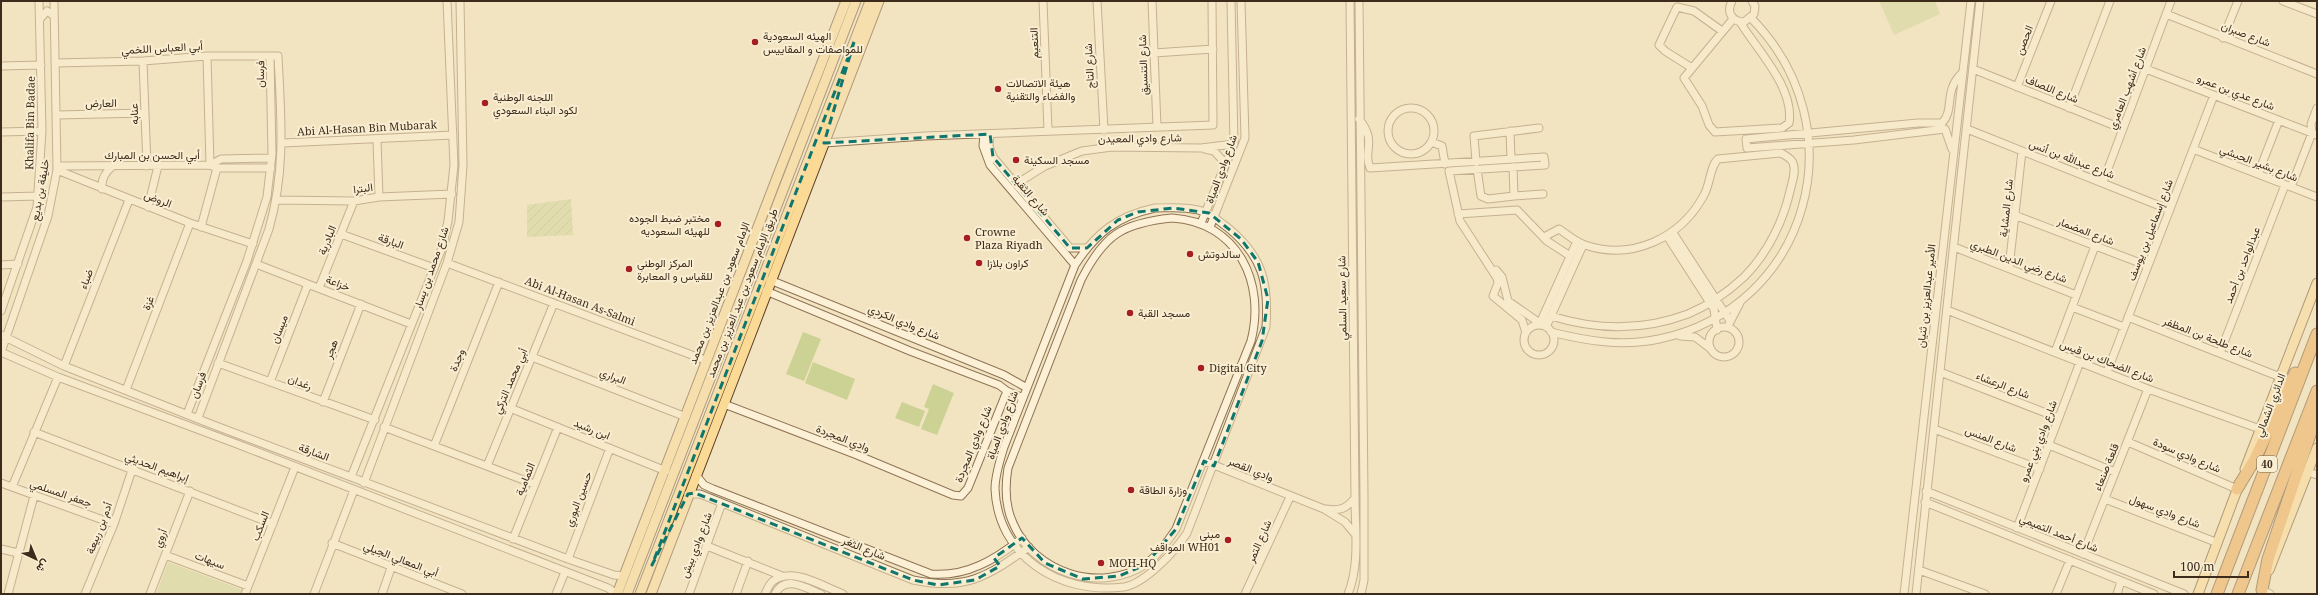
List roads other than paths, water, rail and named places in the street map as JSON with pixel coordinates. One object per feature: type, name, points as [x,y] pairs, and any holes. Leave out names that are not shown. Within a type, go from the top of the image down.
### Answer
[{"type":"highway","name":"الدائري الشمالي","points":[[2217,594],[2317,334]]},
{"type":"highway","points":[[2237,489],[2254,459],[2304,355],[2312,347]]},
{"type":"highway","name":"40","points":[[2238,594],[2317,391]]},
{"type":"highway","points":[[2264,593],[2268,559],[2317,414]]},
{"type":"main road","name":"الإمام سعود بن عبدالعزيز بن محمد","points":[[617,594],[666,471],[705,360],[846,1]]},
{"type":"main road","name":"طريق الإمام سعود بن عبد العزيز بن محمد","points":[[640,594],[798,182],[870,1]]},
{"type":"main road","points":[[651,594],[683,506],[724,404],[770,280],[879,1]]},
{"type":"main road","points":[[828,46],[855,3]]},
{"type":"main road","name":"طريق الإمام سعود بن عبد العزيز بن محمد","points":[[628,594],[855,3]]},
{"type":"main road","points":[[830,126],[854,42]]},
{"type":"main road","name":"الدائري الشمالي","points":[[2198,594],[2260,429],[2317,284]]},
{"type":"main road","points":[[686,417],[731,327]]},
{"type":"main road","points":[[2264,593],[2317,448]]},
{"type":"main road","points":[[642,557],[643,544],[652,518],[655,500]]},
{"type":"main road","points":[[652,564],[683,506]]},
{"type":"street","name":"Khalifa Bin Badae","points":[[1,311],[37,207],[42,131],[42,65],[39,1]]},
{"type":"street","name":"خليفة بن بديع","points":[[1,352],[3,337],[48,216],[57,168],[54,1]]},
{"type":"street","name":"التنعيم","points":[[1043,1],[1048,132]]},
{"type":"street","name":"شارع التاج","points":[[1097,1],[1104,130]]},
{"type":"street","name":"شارع التنسيق","points":[[1152,1],[1157,127]]},
{"type":"street","points":[[824,143],[987,134],[1213,125],[1212,1]]},
{"type":"street","name":"شارع وادي المياة","points":[[1231,1],[1234,72],[1234,144],[1207,213],[1173,208],[1138,212],[1118,220],[1092,240],[1076,265],[1001,457],[995,488],[998,510],[1013,545],[1020,554],[1042,574],[1064,584],[1082,589],[1126,591],[1169,557],[1178,547],[1187,533],[1214,466],[1266,327],[1268,299],[1263,275],[1258,262],[1241,239],[1214,218],[1224,196],[1245,138],[1241,1]]},
{"type":"street","name":"شارع سعيد السلمي","points":[[1348,594],[1354,573],[1355,534],[1350,1]]},
{"type":"street","name":"شارع سعيد السلمي","points":[[1359,1],[1359,119],[1364,489],[1364,580],[1361,594]]},
{"type":"street","points":[[1732,1],[1729,10],[1736,20],[1762,53],[1785,93],[1791,114],[1790,123],[1782,128],[1715,132],[1709,125],[1702,106],[1684,78],[1722,31],[1736,20],[1751,18]]},
{"type":"street","points":[[1751,18],[1755,10],[1752,1]]},
{"type":"street","name":"الأمير عبدالعزيز بن ثنيان","points":[[1904,594],[1971,1]]},
{"type":"street","name":"الأمير عبدالعزيز بن ثنيان","points":[[1916,594],[1980,1]]},
{"type":"street","name":"الحصن","points":[[2017,87],[2051,1]]},
{"type":"street","points":[[2069,108],[2110,1]]},
{"type":"street","name":"شارع أشهب العامري","points":[[2103,182],[2171,1]]},
{"type":"street","points":[[2223,38],[2238,1]]},
{"type":"street","points":[[2283,1],[2297,3],[2317,14]]},
{"type":"street","name":"شارع محمد بن يسار","points":[[364,483],[366,473],[446,263],[459,222],[463,165],[459,3]]},
{"type":"street","name":"شارع محمد بن يسار","points":[[351,477],[442,248],[452,194],[453,135],[449,4]]},
{"type":"street","points":[[1692,68],[1665,52],[1659,44],[1677,7],[1694,11],[1722,31]]},
{"type":"street","points":[[40,19],[47,11],[54,16]]},
{"type":"street","name":"شارع صبران","points":[[2166,14],[2223,38],[2317,74]]},
{"type":"street","points":[[1711,349],[1710,340],[1717,330],[1729,324],[1735,309],[1777,260],[1798,222],[1808,177],[1810,144],[1803,101],[1791,71],[1766,33],[1751,18]]},
{"type":"street","points":[[1154,53],[1213,49]]},
{"type":"street","points":[[207,56],[210,165],[221,159],[280,165]]},
{"type":"street","name":"أبي العباس اللخمي","points":[[56,63],[143,61],[207,56],[270,56]]},
{"type":"street","name":"فرسان","points":[[187,414],[253,244],[267,197],[271,163],[270,56],[278,56],[282,143],[277,200],[256,264],[198,418]]},
{"type":"street","name":"عنابه","points":[[143,61],[147,166]]},
{"type":"street","points":[[1,66],[42,65]]},
{"type":"street","name":"شارع اللصاف","points":[[1973,69],[2123,129]]},
{"type":"street","name":"شارع عدي بن عمرو","points":[[2146,69],[2314,134]]},
{"type":"street","points":[[1234,72],[1244,72]]},
{"type":"street","points":[[1953,153],[1945,129],[1810,144],[1747,148],[1746,139],[1915,123],[1942,123],[1946,118],[1950,91],[1955,80],[1962,73]]},
{"type":"street","points":[[1234,84],[1238,81],[1244,84]]},
{"type":"street","name":"شارع إسماعيل بن يوسف","points":[[2106,372],[2214,95]]},
{"type":"street","points":[[1410,108],[1424,112],[1433,125],[1434,132],[1432,142],[1423,151],[1416,154],[1401,152],[1395,148],[1388,135],[1391,120],[1402,110],[1410,108]]},
{"type":"street","name":"عبدالواحد بن أحمد","points":[[2220,353],[2288,186],[2314,134],[2311,124],[2317,108]]},
{"type":"street","name":"العارض","points":[[57,115],[145,113]]},
{"type":"street","points":[[1359,119],[1366,128],[1370,137],[1370,168],[1445,164],[1476,166]]},
{"type":"street","points":[[2258,174],[2279,120]]},
{"type":"street","points":[[1914,133],[1915,123]]},
{"type":"street","points":[[1539,128],[1474,136],[1476,166],[1481,196],[1488,199],[1543,194]]},
{"type":"street","name":"شارع عبدالله بن أنس","points":[[1967,129],[2170,210]]},
{"type":"street","points":[[1,132],[42,131]]},
{"type":"street","points":[[1510,131],[1514,196]]},
{"type":"street","name":"شارع الثقبة","points":[[987,134],[991,153],[1070,248],[1087,248]]},
{"type":"street","name":"شارع الثقبة","points":[[987,134],[983,146],[990,165],[1076,265]]},
{"type":"street","name":"Abi Al-Hasan Bin Mubarak","points":[[282,143],[377,140],[453,135]]},
{"type":"street","points":[[377,140],[379,197]]},
{"type":"street","points":[[1432,142],[1442,146],[1445,164]]},
{"type":"street","name":"شارع وادي المعيدن","points":[[1016,184],[1045,166],[1082,151],[1112,147],[1201,148],[1234,144]]},
{"type":"street","points":[[1201,148],[1214,151],[1226,164]]},
{"type":"street","name":"شارع بشير الحبشي","points":[[2193,149],[2317,197]]},
{"type":"street","name":"شارع المشاية","points":[[2009,268],[2017,216],[2022,151]]},
{"type":"street","points":[[1544,237],[1559,229],[1580,243],[1600,249],[1621,250],[1643,247],[1670,235],[1685,222],[1705,194],[1714,163],[1718,159],[1782,154],[1789,157],[1793,163],[1795,172],[1784,216],[1773,238],[1745,276],[1713,301],[1689,313],[1666,321],[1635,326],[1608,327],[1575,323],[1551,316]]},
{"type":"street","points":[[1512,163],[1545,165],[1544,157],[1512,163],[1476,166],[1449,171],[1458,214],[1468,237],[1497,278],[1498,283],[1493,296],[1522,320],[1526,333]]},
{"type":"street","name":"أبي الحسن بن المبارك","points":[[57,168],[210,165],[217,168],[271,163]]},
{"type":"street","points":[[102,189],[101,182],[106,172],[113,166]]},
{"type":"street","points":[[148,207],[158,166]]},
{"type":"street","name":"الروض","points":[[57,168],[102,189],[190,224],[253,244]]},
{"type":"street","points":[[201,227],[217,168]]},
{"type":"street","points":[[1216,192],[1219,195],[1224,196]]},
{"type":"street","name":"البترا","points":[[277,200],[354,201],[379,197],[452,194]]},
{"type":"street","points":[[1,197],[38,196]]},
{"type":"street","name":"ضباء","points":[[64,366],[129,200]]},
{"type":"street","name":"البادرية","points":[[319,288],[354,201]]},
{"type":"street","points":[[1458,214],[1517,210],[1544,237],[1570,256]]},
{"type":"street","points":[[1201,223],[1207,213],[1214,218],[1210,227]]},
{"type":"street","name":"شارع المضمار","points":[[2017,216],[2148,266]]},
{"type":"street","name":"شارع وادي المياة","points":[[1172,218],[1201,223],[1210,227],[1232,244],[1244,261],[1253,282],[1256,303],[1256,323],[1251,341],[1204,462],[1176,529],[1158,553],[1145,565],[1132,571],[1107,578],[1084,579],[1060,571],[1045,563],[1029,548],[1022,538],[1013,523],[1006,492],[1008,468],[1078,287],[1090,263],[1109,240],[1127,227],[1142,222],[1172,218]]},
{"type":"street","name":"غزة","points":[[126,390],[190,224]]},
{"type":"street","name":"البارقة","points":[[341,234],[434,268]]},
{"type":"street","points":[[1670,235],[1713,301],[1724,312],[1729,324],[1737,334],[1739,344],[1735,353],[1724,357],[1717,356],[1711,349],[1695,337],[1672,336]]},
{"type":"street","points":[[1545,327],[1570,256],[1580,243]]},
{"type":"street","points":[[1545,327],[1551,316],[1580,243]]},
{"type":"street","points":[[2054,352],[2095,246]]},
{"type":"street","name":"شارع رضي الدين الطبري","points":[[1954,247],[2076,294]]},
{"type":"street","points":[[1479,253],[1500,273],[1508,301],[1545,327],[1553,345],[1547,353],[1538,355],[1527,349],[1524,341],[1526,333],[1533,326],[1545,327],[1583,340],[1614,343],[1643,342],[1672,336],[1716,317],[1748,293]]},
{"type":"street","name":"Abi Al-Hasan As-Salmi","points":[[446,263],[705,360]]},
{"type":"street","points":[[1,265],[18,264]]},
{"type":"street","name":"خزاعة","points":[[256,264],[411,324]]},
{"type":"street","name":"شارع وادي الكردي","points":[[770,280],[1008,377],[1028,388]]},
{"type":"street","name":"وجدة","points":[[434,446],[499,282]]},
{"type":"street","name":"ميسان","points":[[270,382],[308,284]]},
{"type":"street","points":[[784,298],[788,288]]},
{"type":"street","points":[[766,291],[1024,398]]},
{"type":"street","points":[[1713,301],[1717,330]]},
{"type":"street","name":"أبي محمد التركي","points":[[487,466],[554,303]]},
{"type":"street","name":"هجر","points":[[323,402],[361,304]]},
{"type":"street","points":[[2072,307],[2124,327]]},
{"type":"street","name":"شارع الضحاك بن قيس","points":[[1947,310],[2148,389],[2260,429]]},
{"type":"street","name":"شارع طلحة بن المظفر","points":[[2128,317],[2280,377]]},
{"type":"street","points":[[884,340],[889,328]]},
{"type":"street","name":"الشارقة","points":[[3,337],[64,366],[198,418],[240,436],[513,539],[614,575],[624,576]]},
{"type":"street","points":[[1932,345],[1943,346]]},
{"type":"street","name":"الشارقة","points":[[1,352],[58,377],[237,444],[608,588],[617,594]]},
{"type":"street","name":"البراري","points":[[532,357],[686,417]]},
{"type":"street","name":"شارع وادي بني عمرو","points":[[2017,528],[2080,362]]},
{"type":"street","name":"رغدان","points":[[218,363],[374,420]]},
{"type":"street","name":"شارع الرعشاء","points":[[1940,372],[2059,418]]},
{"type":"street","points":[[12,487],[58,377]]},
{"type":"street","points":[[1005,389],[1008,377]]},
{"type":"street","name":"شارع وادي المجردة","points":[[953,495],[961,496],[968,488],[1005,389]]},
{"type":"street","name":"قلعة صنعاء","points":[[2083,554],[2148,389]]},
{"type":"street","name":"وادي المجردة","points":[[724,404],[857,455],[953,495]]},
{"type":"street","name":"ابن رشيد","points":[[510,408],[558,426],[666,471]]},
{"type":"street","name":"الثمامية","points":[[513,539],[558,426]]},
{"type":"street","points":[[384,427],[534,484]]},
{"type":"street","name":"شارع المنس","points":[[1934,429],[2040,469]]},
{"type":"street","name":"إبراهيم الحديثي","points":[[34,432],[273,524]]},
{"type":"street","points":[[237,444],[240,436]]},
{"type":"street","name":"شارع وادي سودة","points":[[2128,442],[2237,489]]},
{"type":"street","points":[[2049,445],[2115,472]]},
{"type":"street","name":"حسين البوري","points":[[568,559],[610,448]]},
{"type":"street","points":[[1919,461],[1930,463]]},
{"type":"street","name":"وادي القصر","points":[[1204,462],[1290,497],[1324,509]]},
{"type":"street","points":[[356,466],[361,473],[366,473]]},
{"type":"street","name":"السكب","points":[[246,594],[295,467]]},
{"type":"street","name":"أدم بن ربيعة","points":[[85,594],[114,524],[132,470]]},
{"type":"street","points":[[2308,472],[2317,475]]},
{"type":"street","name":"شارع الثغر","points":[[696,475],[704,485],[931,574],[948,575],[974,569],[994,558],[1022,538]]},
{"type":"street","name":"جعفر المسلمي","points":[[1,483],[114,524]]},
{"type":"street","points":[[314,594],[332,543],[354,490]]},
{"type":"street","name":"أروي","points":[[150,594],[190,491]]},
{"type":"street","name":"شارع أحمد التميمي","points":[[1926,491],[2184,594]]},
{"type":"street","name":"شارع الثغر","points":[[688,494],[700,494],[913,580],[938,585],[956,585],[975,580],[1029,548]]},
{"type":"street","name":"شارع وادي بيش","points":[[689,594],[724,504],[730,495]]},
{"type":"street","points":[[8,594],[34,496]]},
{"type":"street","name":"شارع التمر","points":[[1245,594],[1290,497]]},
{"type":"street","points":[[1324,509],[1338,511],[1348,507],[1355,498]]},
{"type":"street","points":[[402,509],[407,499]]},
{"type":"street","name":"شارع وادي سهول","points":[[2105,499],[2218,543]]},
{"type":"street","name":"شارع أحمد التميمي","points":[[1925,502],[2154,594]]},
{"type":"street","points":[[1324,509],[1345,522],[1355,534]]},
{"type":"street","name":"أبي المعالي الجيلي","points":[[332,543],[445,591],[462,594]]},
{"type":"street","points":[[707,546],[748,561],[782,576]]},
{"type":"street","points":[[1,549],[18,553]]},
{"type":"street","name":"سيهات","points":[[165,555],[248,586]]},
{"type":"street","points":[[994,558],[1000,566]]},
{"type":"street","points":[[2056,594],[2070,560]]},
{"type":"street","points":[[736,594],[748,561]]},
{"type":"street","points":[[382,594],[391,568]]},
{"type":"street","points":[[1919,570],[1974,592],[1985,594]]},
{"type":"street","points":[[556,594],[565,572]]},
{"type":"street","points":[[608,588],[617,584],[614,575]]},
{"type":"street","points":[[765,594],[772,581],[782,576],[793,575],[843,594]]},
{"type":"street","points":[[775,594],[782,585],[792,582],[821,594]]},
{"type":"street","points":[[2117,594],[2121,582]]},
{"type":"place","name":"الهيئه السعودية للمواصفات و المقاييس","points":[[755,42]]},
{"type":"place","name":"هيئة الاتصالات والفضاء والتقنية","points":[[998,89]]},
{"type":"place","name":"اللجنه الوطنية لكود البناء السعودي","points":[[485,103]]},
{"type":"place","name":"مسجد السكينة","points":[[1016,160]]},
{"type":"place","name":"مختبر ضبط الجوده للهيئه السعوديه","points":[[718,224]]},
{"type":"place","name":"Crowne Plaza Riyadh","points":[[967,238]]},
{"type":"place","name":"سالدوتش","points":[[1190,254]]},
{"type":"place","name":"كراون بلازا","points":[[979,263]]},
{"type":"place","name":"المركز الوطني للقياس و المعابرة","points":[[629,269]]},
{"type":"place","name":"مسجد القبة","points":[[1130,313]]},
{"type":"place","name":"Digital City","points":[[1201,368]]},
{"type":"place","name":"وزارة الطاقة","points":[[1131,490]]},
{"type":"place","name":"مبنى المواقف WH01","points":[[1228,540]]},
{"type":"place","name":"MOH-HQ","points":[[1101,563]]}]
